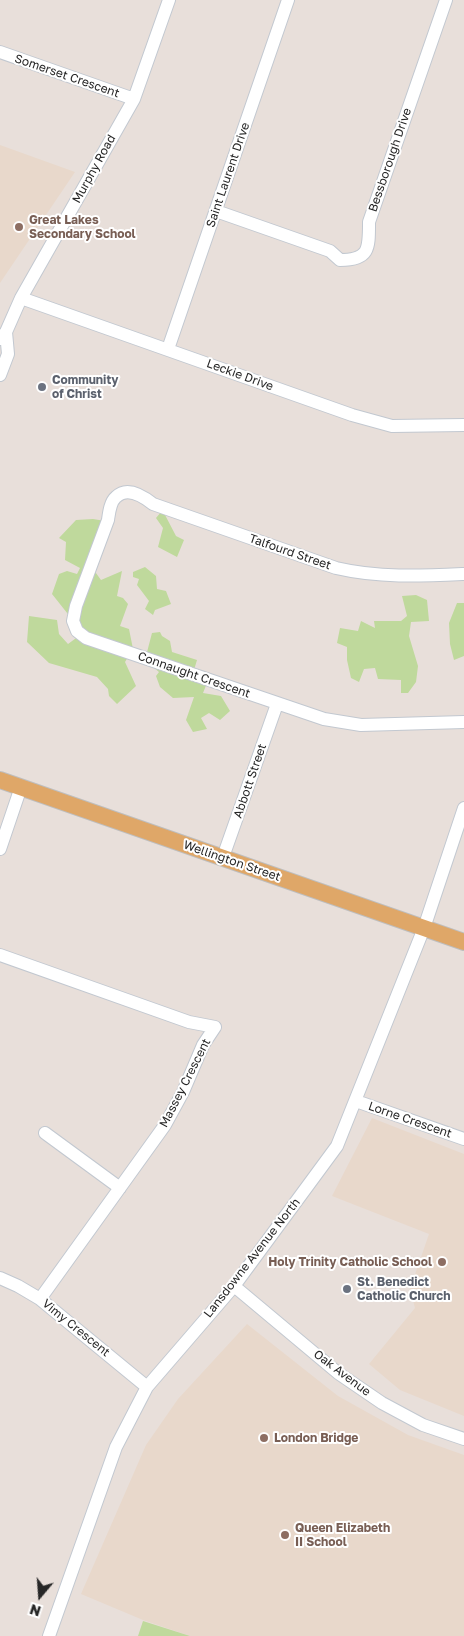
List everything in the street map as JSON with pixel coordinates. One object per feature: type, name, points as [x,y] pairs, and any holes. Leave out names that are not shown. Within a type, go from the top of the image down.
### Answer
[{"type":"main road","name":"Wellington Street","points":[[0,780],[464,942]]},
{"type":"street","name":"Murphy Road","points":[[0,375],[8,354],[3,335],[134,99],[169,0]]},
{"type":"street","name":"Saint Laurent Drive","points":[[168,349],[288,0]]},
{"type":"street","name":"Bessborough Drive","points":[[216,211],[330,251],[340,260],[355,260],[364,255],[369,242],[369,222],[446,0]]},
{"type":"street","name":"Somerset Crescent","points":[[0,52],[134,99]]},
{"type":"street","name":"Leckie Drive","points":[[22,298],[352,415],[392,426],[464,426]]},
{"type":"street","name":"Talfourd Street","points":[[124,492],[136,493],[153,504],[346,570],[382,576],[464,574]]},
{"type":"street","name":"Connaught Crescent","points":[[124,492],[116,497],[111,506],[108,520],[72,621],[77,631],[86,638],[324,719],[361,726],[464,722]]},
{"type":"street","name":"Abbott Street","points":[[223,857],[277,704]]},
{"type":"street","points":[[0,849],[22,787]]},
{"type":"street","name":"Lansdowne Avenue North","points":[[49,1636],[116,1447],[147,1387],[234,1286],[336,1146],[424,928],[464,808]]},
{"type":"street","name":"Massey Crescent","points":[[0,955],[189,1022],[215,1027],[203,1045],[183,1092],[164,1125],[40,1299]]},
{"type":"street","name":"Lorne Crescent","points":[[356,1100],[464,1139]]},
{"type":"street","points":[[45,1133],[120,1188]]},
{"type":"street","name":"Vimy Crescent","points":[[0,1278],[40,1299],[147,1387]]},
{"type":"street","name":"Oak Avenue","points":[[234,1286],[338,1373],[382,1403],[424,1424],[464,1439]]},
{"type":"shaded area","name":"Great Lakes Secondary School","points":[[0,145],[75,172],[0,283]]},
{"type":"shaded area","name":"Holy Trinity Catholic School","points":[[372,1118],[464,1154],[464,1416],[400,1390],[369,1364],[415,1308],[410,1289],[429,1234],[332,1196]]},
{"type":"shaded area","name":"Queen Elizabeth II School","points":[[247,1324],[338,1396],[408,1435],[464,1455],[464,1636],[190,1636],[143,1620],[81,1594],[146,1445],[178,1399]]},
{"type":"green space","points":[[161,512],[164,513],[176,536],[184,540],[177,557],[158,547],[163,528],[156,518]]},
{"type":"green space","points":[[93,519],[105,521],[88,562],[101,580],[122,571],[117,596],[123,598],[128,604],[120,626],[129,629],[133,649],[125,662],[136,686],[117,704],[109,696],[108,689],[97,677],[49,663],[27,642],[29,616],[57,620],[59,634],[68,644],[83,633],[52,594],[59,574],[67,571],[77,574],[80,568],[65,560],[66,542],[59,538],[76,520]]},
{"type":"green space","points":[[145,567],[156,576],[157,589],[166,591],[171,604],[155,610],[153,615],[145,609],[149,601],[137,585],[139,579],[133,577],[133,572]]},
{"type":"green space","points":[[416,595],[427,600],[429,621],[411,622],[409,636],[418,666],[416,682],[408,693],[401,693],[401,680],[378,679],[375,668],[364,669],[359,682],[351,678],[347,660],[347,647],[337,643],[340,628],[358,631],[361,621],[375,628],[374,621],[401,621],[407,616],[402,596]]},
{"type":"green space","points":[[457,603],[464,603],[464,656],[454,660],[450,644],[449,623]]},
{"type":"green space","points":[[160,632],[162,636],[170,641],[172,652],[197,660],[194,670],[209,678],[203,693],[221,696],[230,711],[220,720],[209,713],[201,718],[207,729],[193,732],[186,720],[194,697],[173,698],[160,687],[156,676],[159,672],[153,667],[146,656],[152,633]]},
{"type":"green space","points":[[143,1621],[190,1636],[138,1636]]},
{"type":"place","name":"Great Lakes Secondary School","points":[[19,227]]},
{"type":"place","name":"Community of Christ","points":[[42,387]]},
{"type":"place","name":"Holy Trinity Catholic School","points":[[442,1262]]},
{"type":"place","name":"St. Benedict Catholic Church","points":[[347,1289]]},
{"type":"place","name":"London Bridge","points":[[264,1438]]},
{"type":"place","name":"Queen Elizabeth II School","points":[[285,1535]]}]
